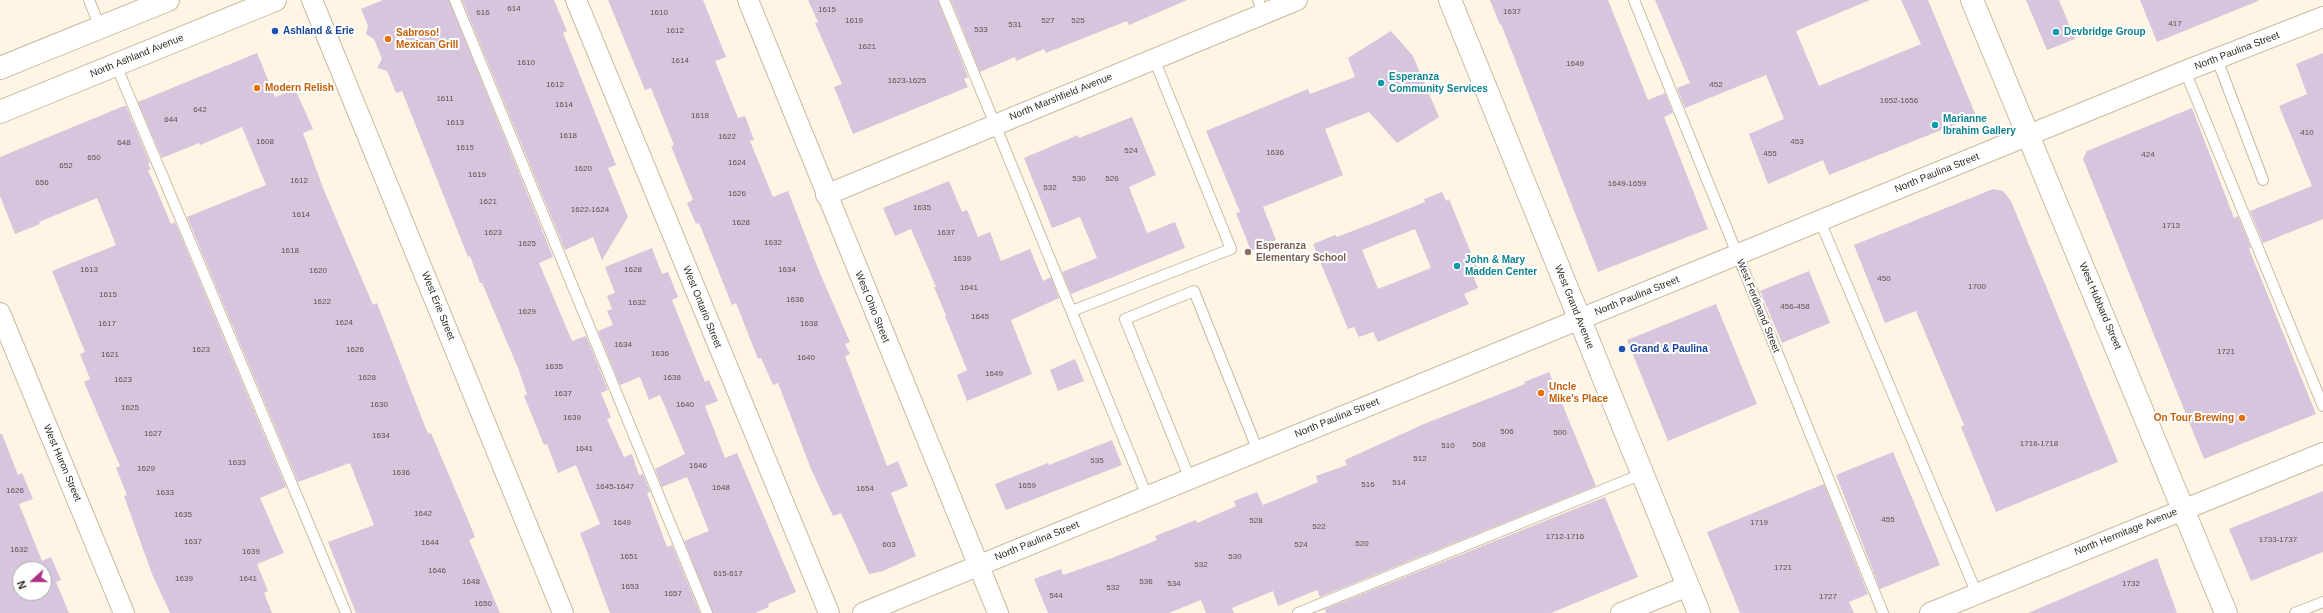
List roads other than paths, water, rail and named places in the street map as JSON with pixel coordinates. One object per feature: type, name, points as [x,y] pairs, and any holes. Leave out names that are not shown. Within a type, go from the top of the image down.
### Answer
[{"type":"main road","points":[[0,68],[168,0]]},
{"type":"main road","name":"North Ashland Avenue","points":[[0,112],[275,0]]},
{"type":"main road","name":"West Grand Avenue","points":[[1450,0],[1699,613]]},
{"type":"main road","name":"West Hubbard Street","points":[[1972,0],[2226,613]]},
{"type":"street","name":"West Erie Street","points":[[312,0],[563,613]]},
{"type":"street","name":"West Ontario Street","points":[[576,0],[829,613]]},
{"type":"street","name":"West Ohio Street","points":[[748,0],[826,195],[998,613]]},
{"type":"street","name":"North Marshfield Avenue","points":[[826,195],[1154,59],[1261,7],[1297,0]]},
{"type":"street","name":"North Paulina Street","points":[[863,613],[2185,71],[2323,17]]},
{"type":"street","name":"West Huron Street","points":[[0,313],[124,613]]},
{"type":"street","name":"North Hermitage Avenue","points":[[1930,613],[2323,453]]},
{"type":"street","points":[[1621,613],[1688,586]]},
{"type":"lane","points":[[89,0],[100,28]]},
{"type":"lane","points":[[455,0],[707,613]]},
{"type":"lane","points":[[944,0],[1147,496]]},
{"type":"lane","name":"West Ferdinand Street","points":[[1634,0],[1882,613]]},
{"type":"lane","points":[[2217,58],[2263,180]]},
{"type":"lane","points":[[1072,311],[1231,249],[1154,59]]},
{"type":"lane","points":[[116,65],[346,613]]},
{"type":"lane","points":[[2185,71],[2323,406]]},
{"type":"lane","points":[[1820,221],[1977,594]]},
{"type":"lane","points":[[1190,479],[1125,320],[1194,291],[1258,451]]},
{"type":"lane","points":[[1298,613],[1642,474]]},
{"type":"lane","points":[[2295,613],[2323,602]]},
{"type":"place","name":"Ashland & Erie","points":[[275,31]]},
{"type":"place","name":"Devbridge Group","points":[[2056,32]]},
{"type":"place","name":"Sabroso! Mexican Grill","points":[[388,39]]},
{"type":"place","name":"Esperanza Community Services","points":[[1381,83]]},
{"type":"place","name":"Modern Relish","points":[[257,88]]},
{"type":"place","name":"Marianne Ibrahim Gallery","points":[[1935,125]]},
{"type":"place","name":"Esperanza Elementary School","points":[[1248,252]]},
{"type":"place","name":"John & Mary Madden Center","points":[[1457,266]]},
{"type":"place","name":"Grand & Paulina","points":[[1622,349]]},
{"type":"place","name":"Uncle Mike's Place","points":[[1541,393]]},
{"type":"place","name":"On Tour Brewing","points":[[2242,418]]}]
